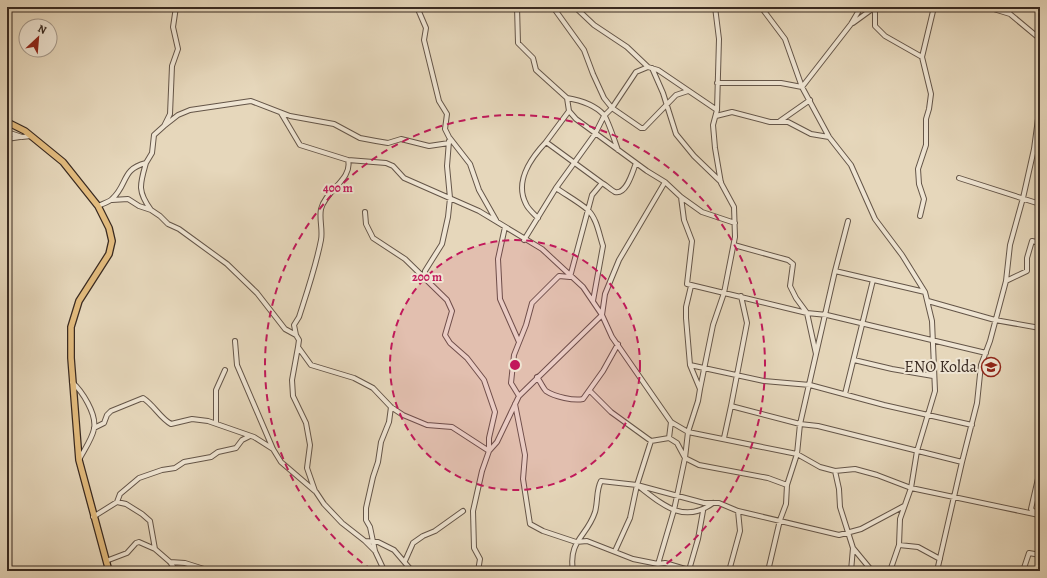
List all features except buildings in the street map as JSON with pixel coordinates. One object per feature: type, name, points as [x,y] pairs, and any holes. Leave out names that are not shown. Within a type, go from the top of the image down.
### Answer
[{"type":"main road","points":[[7,122],[32,136],[63,162],[98,206],[109,228],[112,241],[109,254],[79,301],[71,327],[72,382],[79,460],[93,517],[109,571]]},
{"type":"street","points":[[164,126],[170,114],[172,66],[178,49],[173,27],[176,7]]},
{"type":"street","points":[[517,7],[518,43],[533,58],[536,70],[567,98],[577,100],[596,108],[604,116],[619,151]]},
{"type":"street","points":[[553,7],[571,35],[584,50],[596,81],[612,108],[644,128],[676,94],[688,91]]},
{"type":"street","points":[[576,7],[594,25],[627,47],[650,68],[663,93],[676,134],[694,156],[721,183],[734,208],[734,245],[724,293],[713,325],[698,401],[688,432],[685,458],[674,510],[656,571]]},
{"type":"street","points":[[715,7],[719,39],[717,110],[713,125],[721,183]]},
{"type":"street","points":[[762,7],[785,40],[802,88],[810,100],[829,137],[851,165],[874,219],[902,255],[925,292],[928,301],[932,321],[933,376],[935,391],[917,451],[911,488],[900,519],[899,544],[890,571]]},
{"type":"street","points":[[802,88],[852,24],[862,7]]},
{"type":"street","points":[[852,24],[875,7],[875,26],[885,36],[922,57]]},
{"type":"street","points":[[920,216],[924,199],[919,184],[918,169],[926,145],[926,119],[929,109],[930,94],[922,57],[934,7]]},
{"type":"street","points":[[987,7],[1010,14]]},
{"type":"street","points":[[1006,7],[1010,14],[1040,39]]},
{"type":"street","points":[[418,8],[426,28],[424,40],[438,102],[447,114],[445,129],[449,138],[470,164],[479,190],[497,221]]},
{"type":"street","points":[[524,240],[556,188],[595,134],[604,116],[612,108],[636,72],[650,68],[668,75],[688,91],[717,110]]},
{"type":"street","points":[[717,83],[781,83],[802,88]]},
{"type":"street","points":[[567,98],[569,111],[583,126],[636,162],[647,172],[664,182],[681,198],[702,212],[735,223]]},
{"type":"street","points":[[779,122],[810,100]]},
{"type":"street","points":[[151,210],[142,197],[140,185],[146,163],[152,153],[154,135],[178,115],[190,110],[224,106],[242,101],[261,103],[281,113],[334,124],[360,138],[378,142],[388,143],[401,139],[429,146],[449,143]]},
{"type":"street","points":[[937,571],[977,403],[981,365],[986,353],[1006,281],[1010,245],[1023,198],[1034,149],[1040,104]]},
{"type":"street","points":[[538,218],[526,205],[521,192],[522,178],[538,150],[546,142],[569,111]]},
{"type":"street","points":[[716,116],[732,112],[770,122],[788,122],[811,134],[829,137]]},
{"type":"street","points":[[281,113],[300,145],[348,160],[386,163],[393,166],[404,178],[497,221],[524,240],[542,249],[570,277],[583,287],[602,316],[612,337],[670,422],[688,432],[724,438],[797,454],[820,467],[835,471],[855,469],[877,475],[911,488],[1040,516]]},
{"type":"street","points":[[7,132],[22,137]]},
{"type":"street","points":[[7,139],[32,136]]},
{"type":"street","points":[[425,278],[425,271],[442,244],[448,217],[450,198],[447,166],[449,138]]},
{"type":"street","points":[[546,142],[615,192],[621,192],[625,189],[636,162]]},
{"type":"street","points":[[348,160],[350,166],[345,176],[333,189],[321,209],[321,240],[299,316],[294,325],[296,335],[299,340],[292,380],[293,396],[306,422],[310,445],[307,468],[316,492],[324,504],[342,523],[365,541],[375,552],[383,568],[382,571]]},
{"type":"street","points":[[112,200],[127,172],[137,165],[146,163]]},
{"type":"street","points":[[959,178],[1040,204]]},
{"type":"street","points":[[489,452],[497,442],[520,396],[537,377],[602,316],[605,294],[619,260],[664,182]]},
{"type":"street","points":[[570,277],[592,195],[602,183]]},
{"type":"street","points":[[556,188],[588,210],[595,221],[602,246],[593,301]]},
{"type":"street","points":[[681,198],[684,220],[692,242],[687,284],[742,296],[807,313],[827,315],[933,342],[986,353]]},
{"type":"street","points":[[98,206],[112,200],[128,199],[139,206],[151,210],[168,224],[179,229],[227,264],[257,293],[285,329],[296,335]]},
{"type":"street","points":[[365,212],[366,224],[373,238],[405,259],[447,300],[452,311],[445,335],[450,343],[467,358],[484,380],[495,412],[489,438],[489,452],[473,511],[474,548],[480,559],[478,571]]},
{"type":"street","points":[[768,571],[780,520],[786,504],[787,485],[797,454],[800,424],[848,221]]},
{"type":"street","points":[[505,227],[498,259],[500,299],[519,342]]},
{"type":"street","points":[[1006,281],[1027,271],[1027,258],[1032,241],[1040,243]]},
{"type":"street","points":[[734,245],[788,260],[793,264],[790,286],[796,298],[807,313],[817,357]]},
{"type":"street","points":[[836,271],[925,292]]},
{"type":"street","points":[[520,396],[511,383],[514,354],[526,325],[532,303],[560,276],[570,277]]},
{"type":"street","points":[[845,394],[873,280]]},
{"type":"street","points":[[692,286],[686,307],[686,318],[690,365],[700,389]]},
{"type":"street","points":[[724,438],[738,376],[747,323],[742,296]]},
{"type":"street","points":[[928,301],[994,320],[1040,328]]},
{"type":"street","points":[[235,341],[237,365],[273,449],[282,462],[316,492]]},
{"type":"street","points":[[537,377],[546,390],[558,396],[578,400],[584,399],[618,344]]},
{"type":"street","points":[[298,347],[311,365],[354,378],[367,384],[391,407],[413,420],[427,425],[452,427],[489,452]]},
{"type":"street","points":[[854,360],[892,369],[933,376]]},
{"type":"street","points":[[690,365],[764,381],[810,385],[884,405],[972,425]]},
{"type":"street","points":[[216,423],[216,390],[225,370]]},
{"type":"street","points":[[72,382],[78,387],[92,415],[94,428],[79,460]]},
{"type":"street","points":[[590,391],[612,412],[651,441],[669,438],[677,443],[685,458],[699,466],[768,478],[787,485]]},
{"type":"street","points":[[94,428],[104,423],[107,415],[111,411],[143,398],[152,404],[165,421],[171,424],[192,419],[216,423],[250,436],[273,449]]},
{"type":"street","points":[[515,404],[525,455],[523,479],[530,524],[543,531],[576,542],[587,541],[633,558],[658,564],[665,563],[690,570],[703,511]]},
{"type":"street","points":[[732,406],[800,424],[818,426],[962,462]]},
{"type":"street","points":[[375,552],[370,527],[366,520],[366,508],[378,462],[381,442],[389,422],[391,407]]},
{"type":"street","points":[[669,438],[670,422]]},
{"type":"street","points":[[93,517],[117,502],[120,494],[139,478],[162,470],[175,468],[184,462],[211,457],[218,452],[236,448],[242,440],[250,436]]},
{"type":"street","points":[[616,551],[630,518],[637,485],[651,441]]},
{"type":"street","points":[[1040,470],[1031,509],[1040,516]]},
{"type":"street","points":[[835,471],[839,489],[840,507],[853,548],[851,571]]},
{"type":"street","points":[[573,571],[571,558],[576,542],[588,526],[595,512],[601,481],[607,480],[637,485],[713,504],[719,503],[738,511],[839,535],[861,529],[904,506]]},
{"type":"street","points":[[637,485],[657,500],[674,510],[691,514],[703,511],[713,504]]},
{"type":"street","points":[[117,502],[126,504],[150,521],[155,549]]},
{"type":"street","points":[[405,561],[413,543],[423,536],[435,531],[463,511]]},
{"type":"street","points":[[729,571],[740,531],[738,511]]},
{"type":"street","points":[[365,541],[378,542],[394,550],[405,561],[410,570]]},
{"type":"street","points":[[106,561],[127,553],[136,543],[139,542],[155,549],[170,562],[176,571]]},
{"type":"street","points":[[899,544],[918,547],[940,559]]},
{"type":"street","points":[[853,548],[872,571]]},
{"type":"street","points":[[1023,571],[1029,553],[1040,555]]},
{"type":"street","points":[[170,562],[185,563],[204,569],[226,571]]},
{"type":"street","points":[[546,571],[566,571]]},
{"type":"place","name":"ENO Kolda","points":[[991,367]]}]
